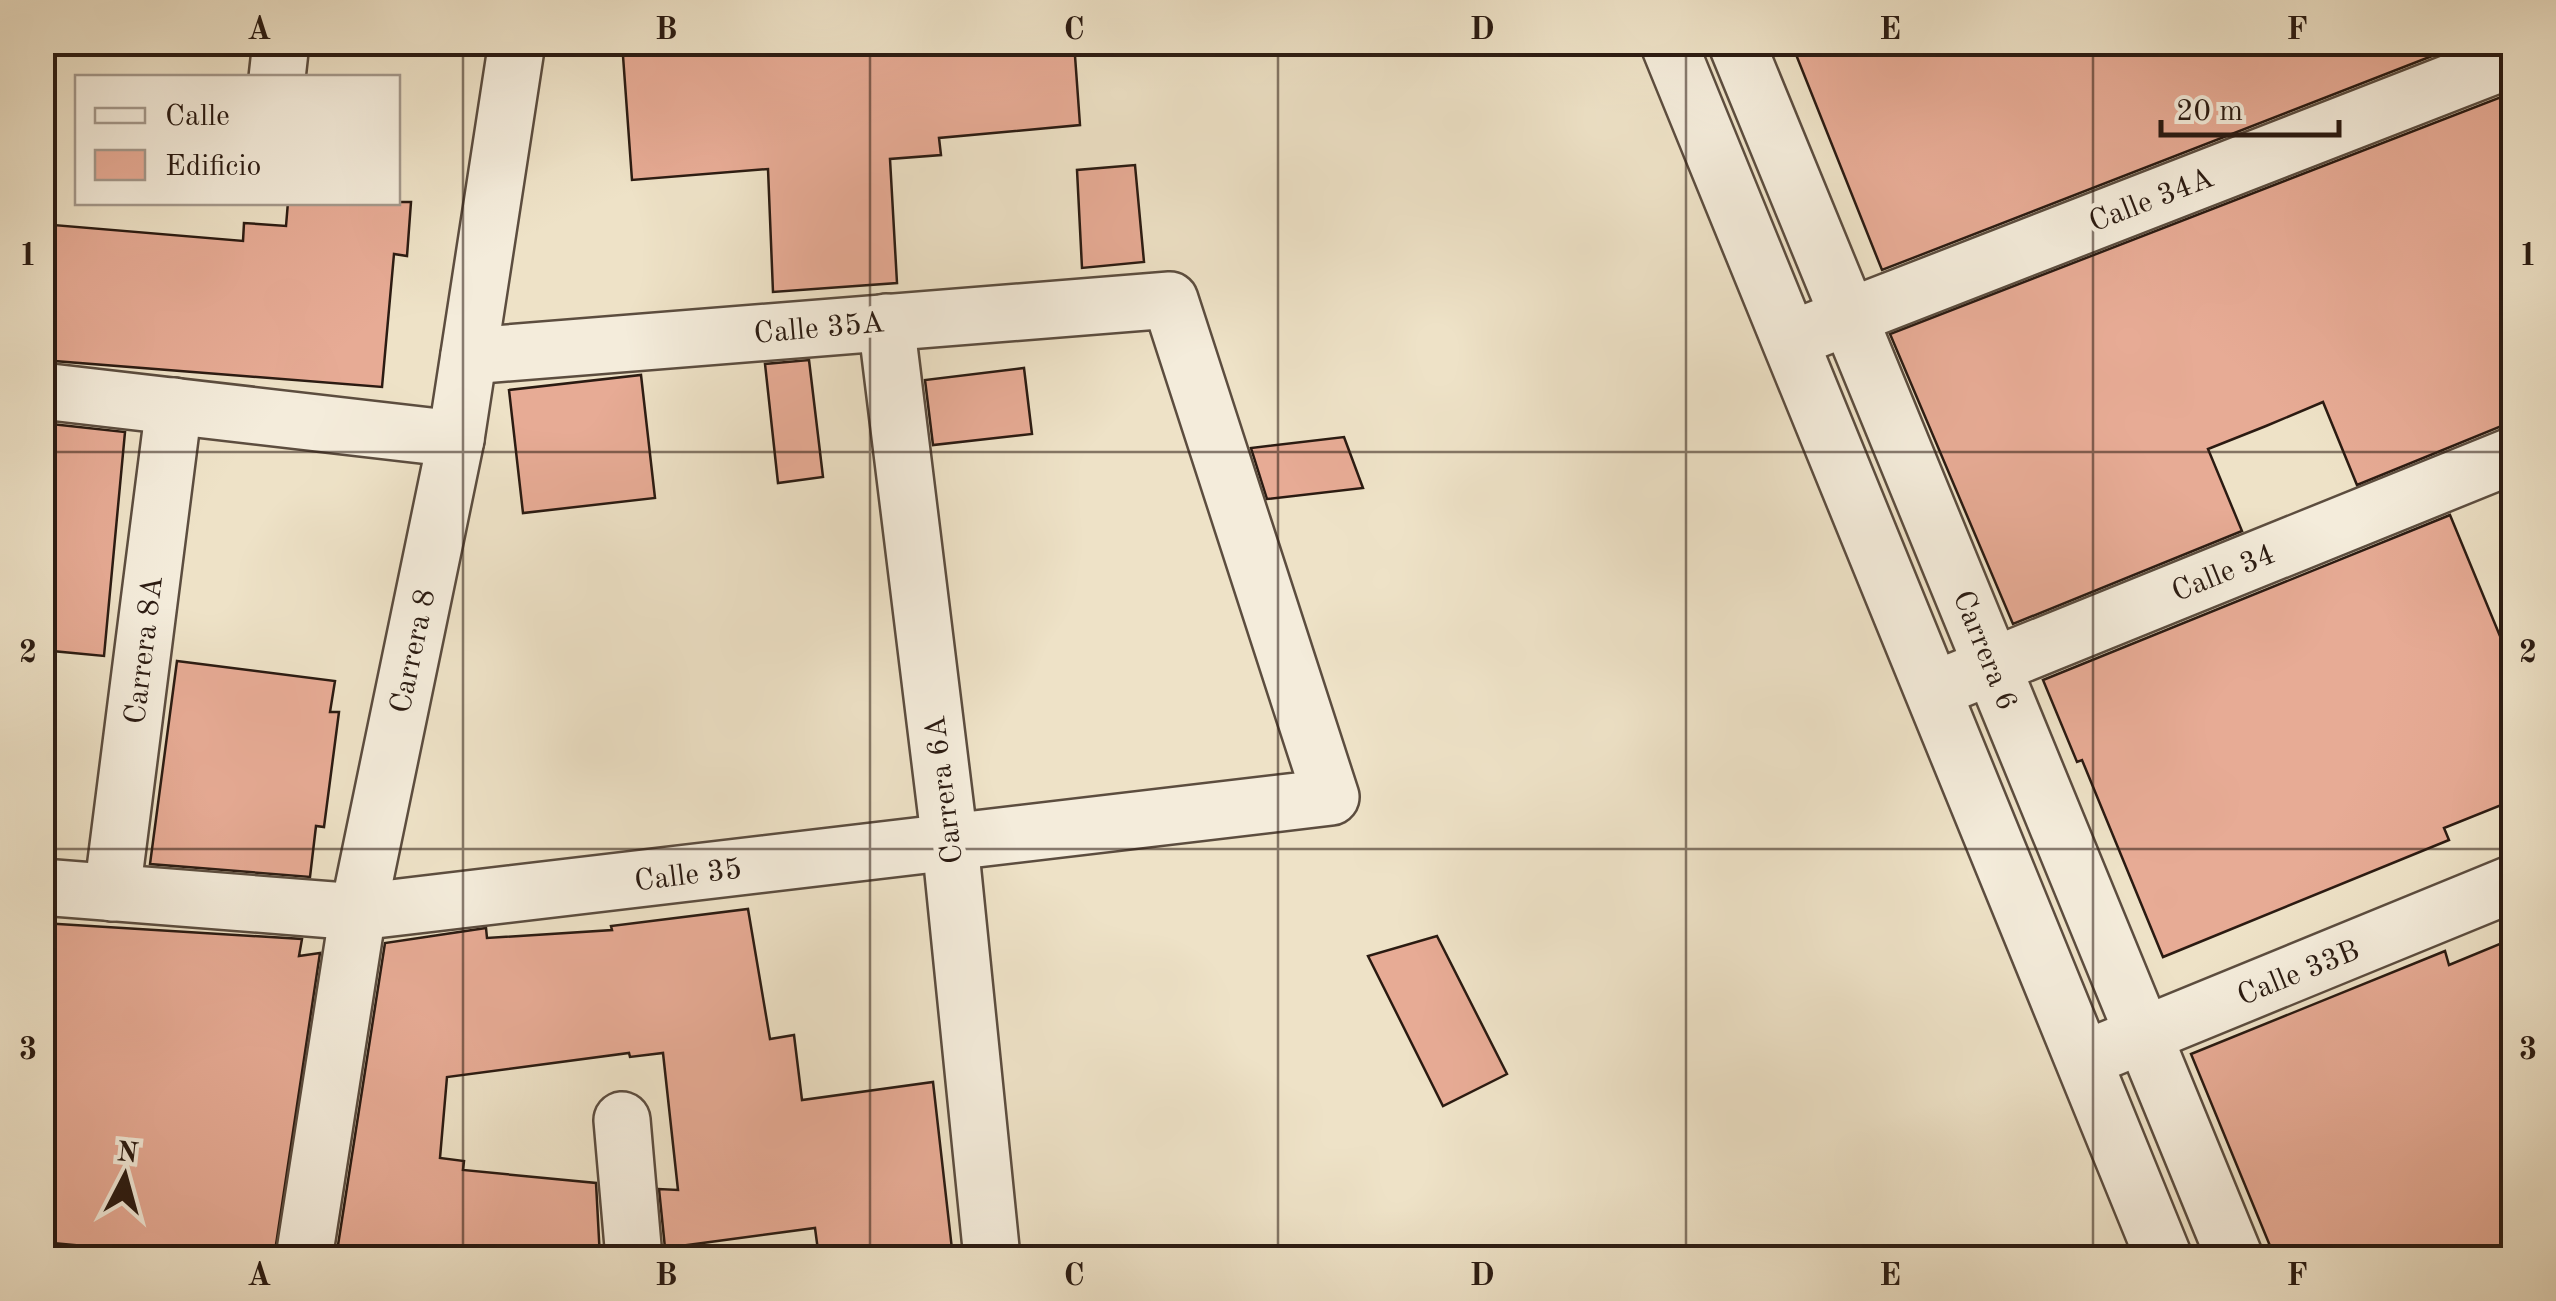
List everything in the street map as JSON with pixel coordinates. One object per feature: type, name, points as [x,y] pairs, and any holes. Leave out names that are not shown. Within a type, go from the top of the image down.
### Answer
[{"type":"street","points":[[277,75],[281,42]]},
{"type":"street","name":"Carrera 8","points":[[304,1258],[358,912],[456,439],[517,42]]},
{"type":"street","points":[[1668,42],[2164,1258]]},
{"type":"street","name":"Carrera 6","points":[[1736,42],[2235,1258]]},
{"type":"street","name":"Calle 34A","points":[[1789,340],[2514,58]]},
{"type":"street","name":"Calle 35A","points":[[468,356],[1170,300],[1332,797]]},
{"type":"street","name":"Carrera 6A","points":[[886,322],[950,844],[992,1258]]},
{"type":"street","points":[[42,391],[456,439]]},
{"type":"street","name":"Carrera 8A","points":[[112,893],[174,406]]},
{"type":"street","name":"Calle 34","points":[[1932,690],[2514,454]]},
{"type":"street","name":"Calle 35","points":[[42,887],[358,912],[1332,797]]},
{"type":"street","name":"Calle 33B","points":[[2083,1060],[2514,884]]},
{"type":"street","points":[[622,1120],[634,1258]]},
{"type":"building","points":[[622,42],[1074,42],[1080,125],[939,138],[941,155],[890,159],[897,283],[773,292],[768,169],[632,180]]},
{"type":"building","points":[[1791,42],[2468,42],[1882,270]]},
{"type":"building","points":[[2514,92],[2514,421],[2357,485],[2323,402],[2208,449],[2242,531],[2013,624],[1890,334]]},
{"type":"building","points":[[1135,165],[1144,262],[1082,268],[1077,170]]},
{"type":"building","points":[[411,202],[407,256],[394,254],[382,387],[42,360],[42,224],[243,241],[244,223],[286,226],[288,205]]},
{"type":"building","points":[[809,360],[823,477],[778,483],[765,364]]},
{"type":"building","points":[[1024,368],[1032,434],[933,445],[925,380]]},
{"type":"building","points":[[641,375],[655,498],[523,513],[509,390]]},
{"type":"building","points":[[42,423],[125,432],[104,656],[42,650]]},
{"type":"building","points":[[1344,437],[1363,488],[1267,499],[1251,448]]},
{"type":"building","points":[[2450,515],[2514,670],[2514,800],[2444,828],[2449,840],[2163,957],[2082,760],[2077,762],[2043,680]]},
{"type":"building","points":[[177,661],[335,681],[330,712],[339,712],[324,827],[316,826],[310,877],[150,864]]},
{"type":"building","points":[[748,909],[770,1039],[794,1035],[802,1100],[933,1082],[953,1258],[819,1258],[815,1228],[665,1248],[659,1189],[678,1190],[663,1053],[630,1057],[629,1053],[447,1077],[440,1158],[464,1161],[463,1170],[596,1183],[600,1258],[336,1258],[385,943],[486,928],[487,938],[612,930],[611,926]]},
{"type":"building","points":[[42,923],[302,939],[299,956],[320,953],[274,1258],[212,1258],[42,1242]]},
{"type":"building","points":[[1437,936],[1507,1074],[1443,1106],[1368,956]]},
{"type":"building","points":[[2514,938],[2514,1258],[2275,1258],[2191,1054],[2445,951],[2449,965]]}]
